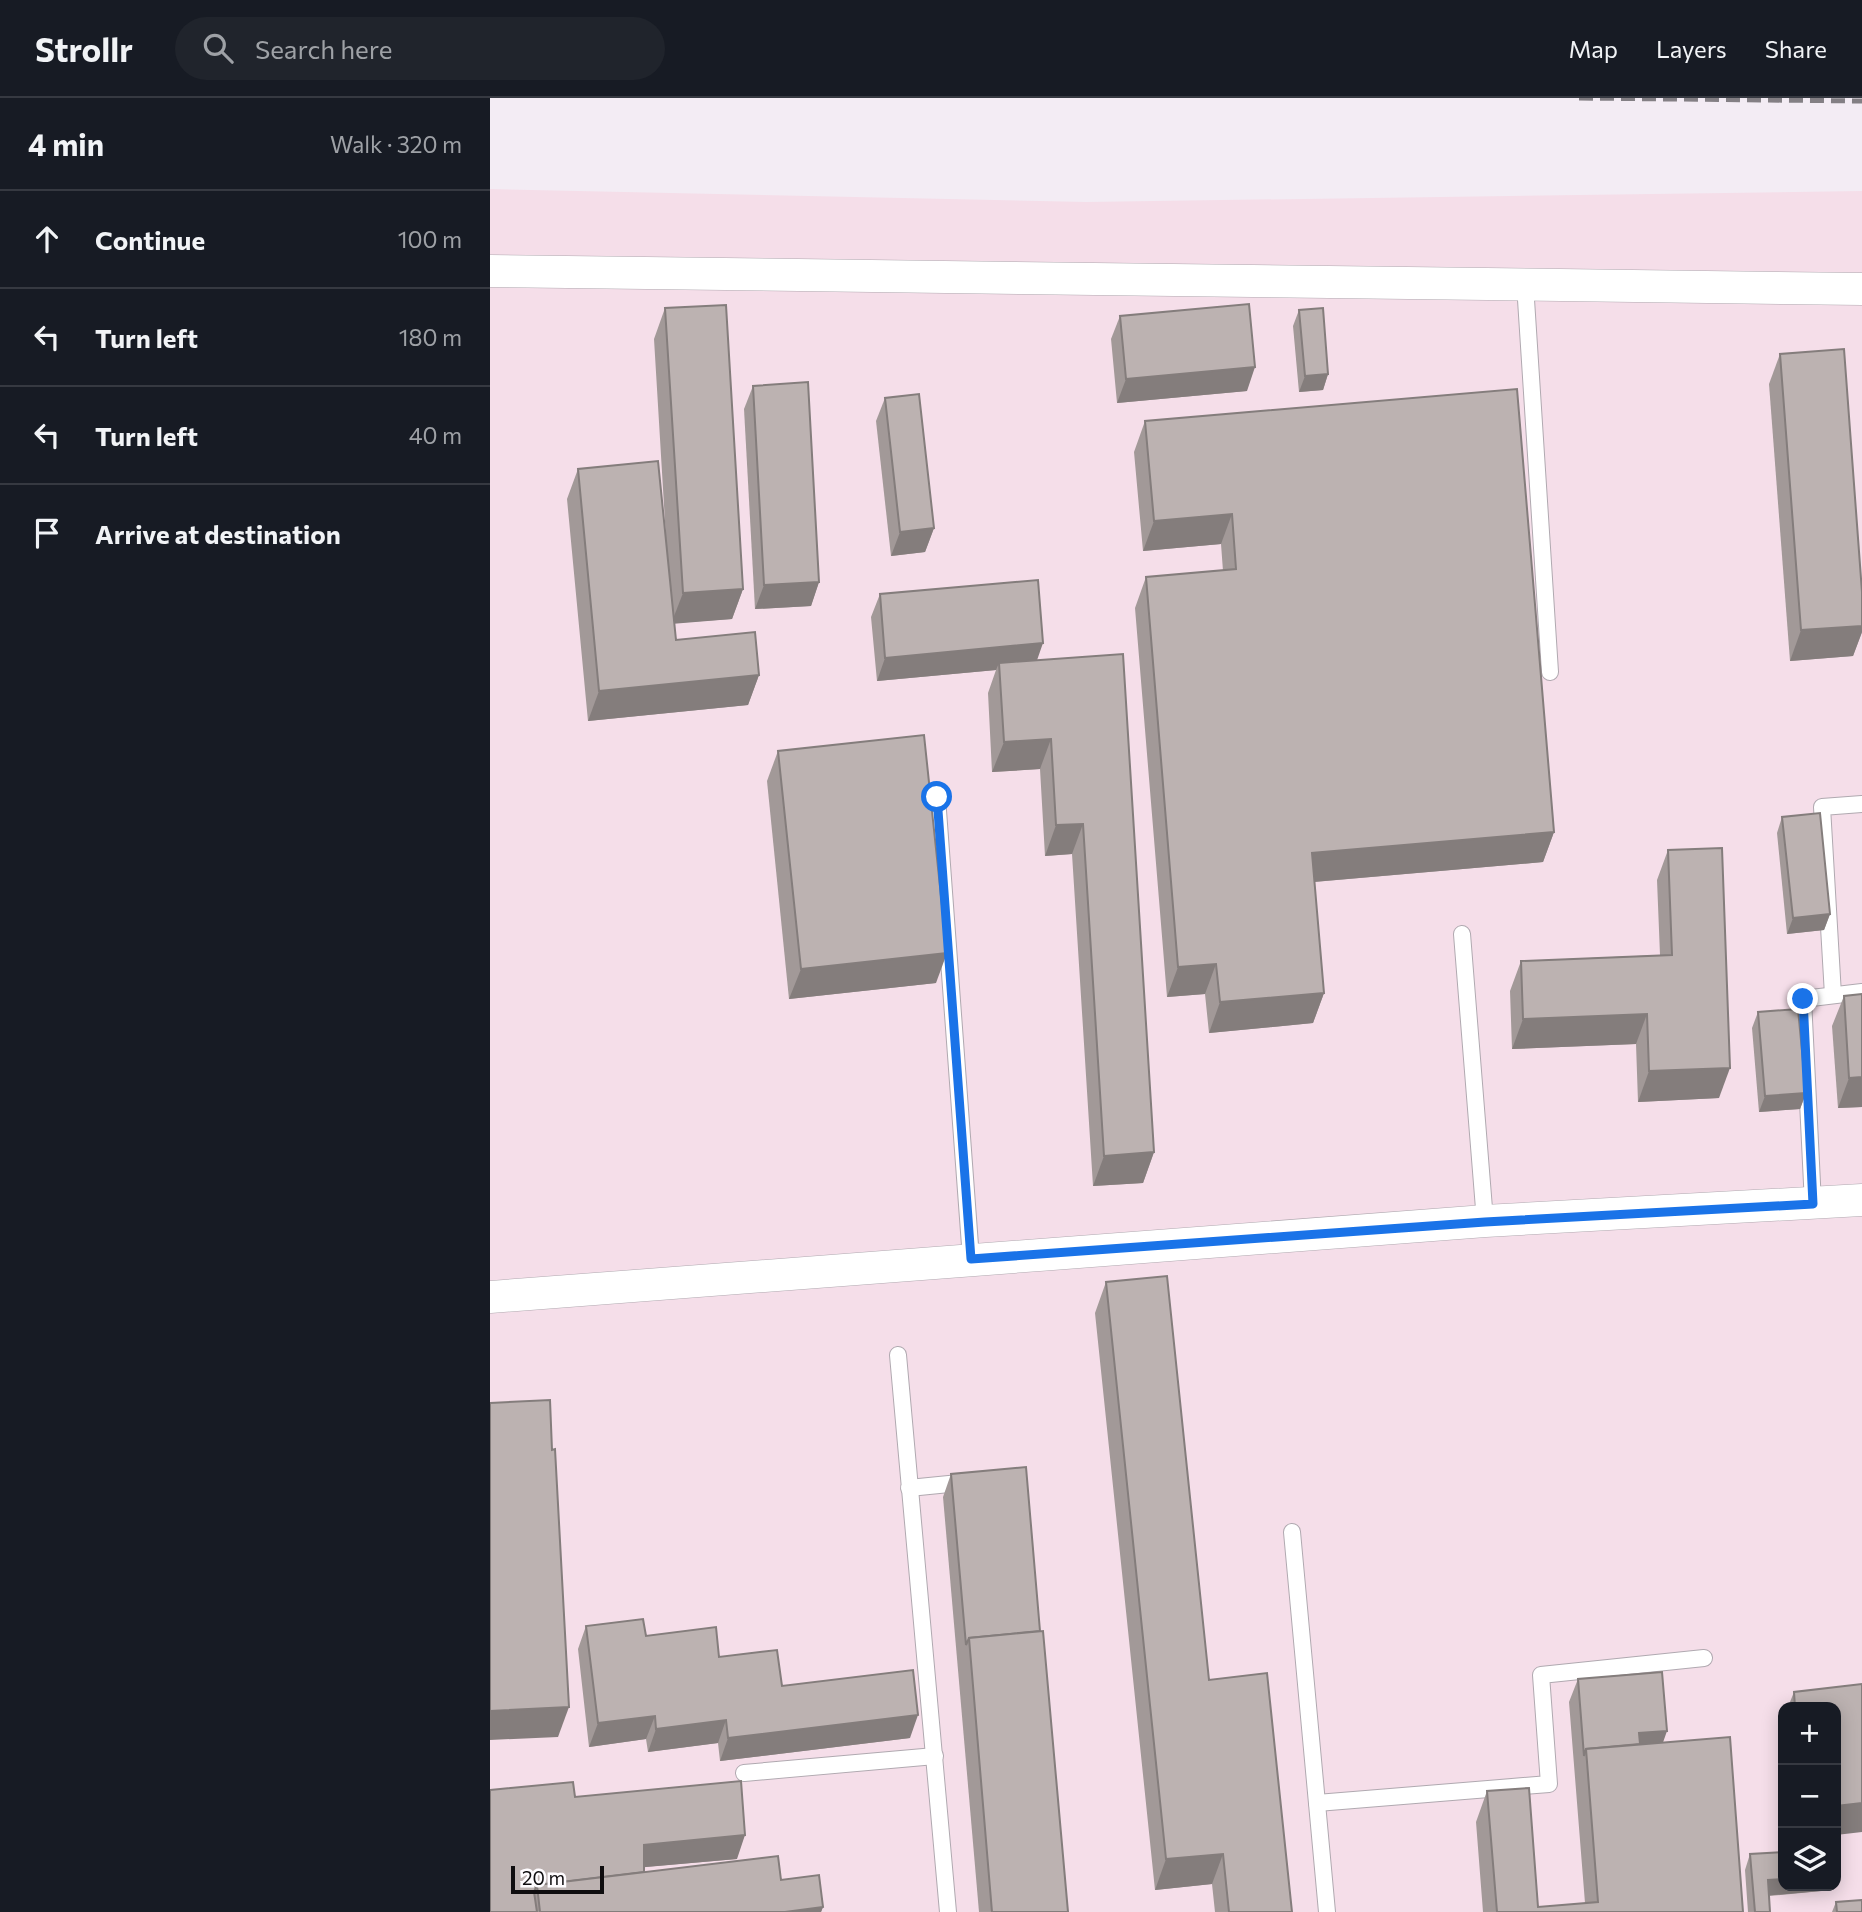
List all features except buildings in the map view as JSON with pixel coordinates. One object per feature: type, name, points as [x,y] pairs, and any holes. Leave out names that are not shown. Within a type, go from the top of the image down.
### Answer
[{"type":"street","points":[[490,271],[1862,289]]},
{"type":"street","points":[[490,1297],[1485,1222],[1862,1200]]},
{"type":"lane","points":[[1525,284],[1550,672]]},
{"type":"lane","points":[[937,797],[971,1259]]},
{"type":"lane","points":[[1833,995],[1822,807],[1862,804]]},
{"type":"lane","points":[[1462,934],[1485,1222]]},
{"type":"lane","points":[[1813,1204],[1803,999],[1862,992]]},
{"type":"lane","points":[[898,1355],[948,1912]]},
{"type":"lane","points":[[909,1488],[990,1480]]},
{"type":"lane","points":[[1292,1532],[1327,1912]]},
{"type":"lane","points":[[1318,1803],[1549,1784],[1541,1675],[1703,1658]]},
{"type":"lane","points":[[744,1773],[935,1756]]},
{"type":"shaded area","points":[[490,189],[1086,202],[1862,191],[1862,1912],[490,1912]]},
{"type":"railway","points":[[1579,98],[1862,101]]},
{"type":"route","points":[[937,797],[971,1259],[1485,1222],[1813,1204],[1803,999]]}]
